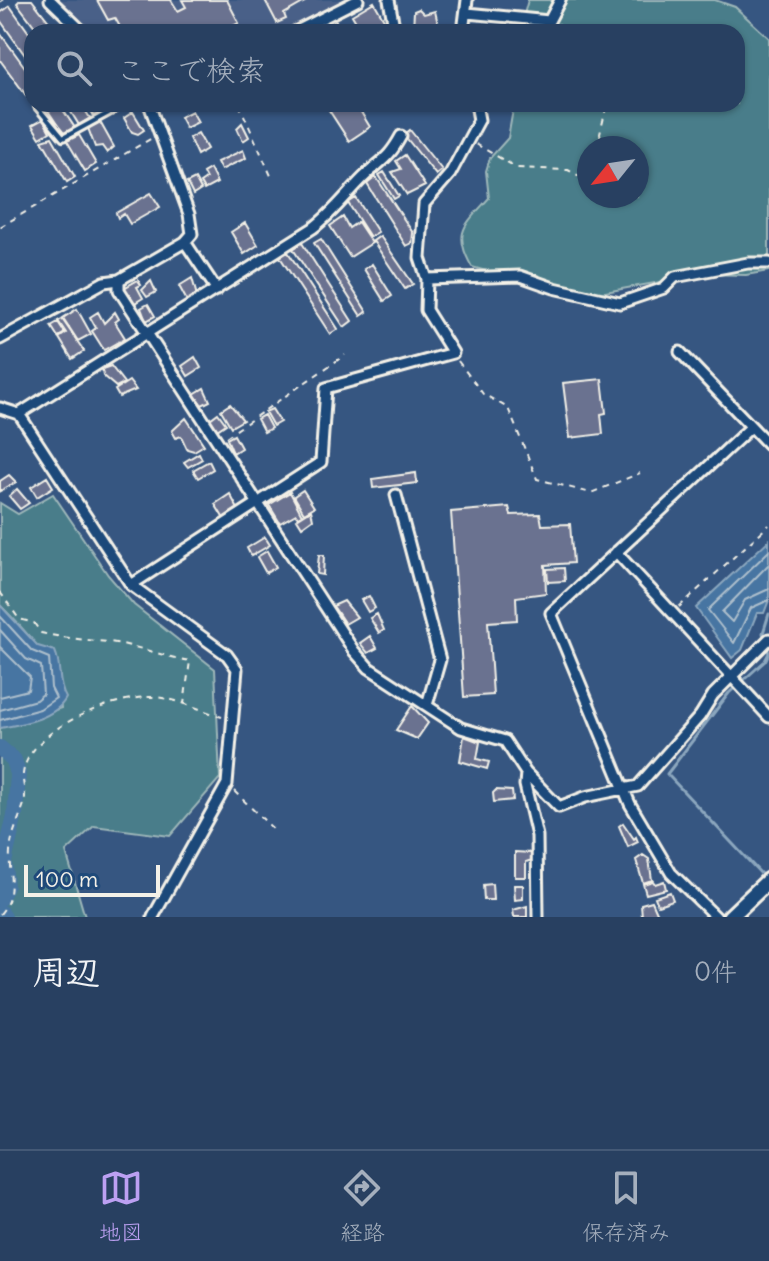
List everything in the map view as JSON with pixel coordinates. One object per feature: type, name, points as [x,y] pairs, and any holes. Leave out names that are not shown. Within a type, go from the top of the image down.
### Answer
[{"type":"main road","points":[[730,917],[764,884]]},
{"type":"street","points":[[50,0],[75,24]]},
{"type":"street","points":[[311,24],[358,0]]},
{"type":"street","points":[[389,0],[394,24]]},
{"type":"street","points":[[465,24],[467,0]]},
{"type":"street","points":[[467,13],[549,21],[560,0]]},
{"type":"street","points":[[0,339],[104,282],[119,280],[185,242],[193,226],[153,112]]},
{"type":"street","points":[[131,585],[321,462],[326,388],[453,353],[426,310],[427,279],[420,258],[424,204],[450,174],[479,120],[478,112]]},
{"type":"street","points":[[19,414],[146,331],[217,290],[331,214],[364,177],[388,160],[401,136]]},
{"type":"street","points":[[185,242],[217,290]]},
{"type":"street","points":[[427,279],[520,276],[554,288],[620,303],[664,288],[675,277],[748,263],[769,263]]},
{"type":"street","points":[[119,280],[119,290],[354,651],[369,668],[461,728],[505,741],[526,773],[559,807],[613,789],[626,790],[638,786],[700,716],[713,695],[769,639]]},
{"type":"street","points":[[680,352],[769,445]]},
{"type":"street","points":[[0,408],[19,414],[131,585],[227,655],[237,669],[235,728],[227,784],[153,917]]},
{"type":"street","points":[[716,917],[671,873],[630,804],[551,613],[751,427]]},
{"type":"street","points":[[396,495],[440,660],[427,705]]},
{"type":"street","points":[[616,552],[769,717]]},
{"type":"street","points":[[526,773],[525,785],[537,836],[538,917]]},
{"type":"lane","points":[[41,112],[63,138],[110,112]]},
{"type":"path","points":[[549,21],[556,24]]},
{"type":"path","points":[[243,112],[272,178]]},
{"type":"path","points":[[600,136],[605,112]]},
{"type":"path","points":[[0,227],[160,133]]},
{"type":"path","points":[[468,140],[517,168],[568,170],[577,175]]},
{"type":"path","points":[[453,353],[483,394],[508,408],[537,479],[591,493],[640,473]]},
{"type":"path","points":[[218,442],[345,355]]},
{"type":"path","points":[[672,613],[769,525]]},
{"type":"path","points":[[0,592],[19,619],[34,623],[41,633],[61,634],[87,643],[111,642],[190,661],[184,704]]},
{"type":"path","points":[[0,914],[9,903],[12,890],[11,842],[24,803],[23,774],[32,752],[54,727],[141,698],[154,697],[227,719],[235,728]]},
{"type":"path","points":[[227,784],[273,829]]},
{"type":"shaded area","points":[[58,0],[351,0],[303,24],[83,24]]},
{"type":"green space","points":[[528,0],[715,0],[735,7],[769,38],[769,271],[746,275],[704,274],[578,297],[472,267],[462,237],[468,222],[489,198],[486,171],[490,158],[508,138],[513,112],[745,112],[745,24],[521,24]]},
{"type":"green space","points":[[53,494],[108,575],[134,605],[215,669],[220,778],[170,836],[94,826],[66,852],[85,917],[0,917],[0,754],[7,758],[13,753],[0,742],[0,728],[61,708],[59,692],[48,664],[31,639],[0,605],[0,503],[18,514]]},
{"type":"water","points":[[769,540],[769,600],[764,613],[757,613],[742,650],[732,658],[696,608]]},
{"type":"water","points":[[0,605],[38,646],[55,651],[66,698],[46,716],[0,728]]},
{"type":"building","points":[[32,0],[51,24],[33,24],[17,3]]},
{"type":"building","points":[[97,0],[171,0],[178,11],[186,7],[182,0],[227,0],[239,23],[118,24],[115,18],[108,20]]},
{"type":"building","points":[[265,0],[308,0],[284,14],[286,19],[277,23]]},
{"type":"building","points":[[374,2],[386,24],[357,24],[352,15]]},
{"type":"building","points":[[10,6],[24,26],[24,54],[0,20],[0,13]]},
{"type":"building","points":[[419,9],[424,14],[435,11],[438,24],[413,24],[414,11]]},
{"type":"building","points":[[0,33],[24,66],[24,93],[0,60]]},
{"type":"building","points":[[49,112],[64,112],[75,128],[64,135]]},
{"type":"building","points":[[71,112],[86,112],[90,118],[79,125]]},
{"type":"building","points":[[133,112],[144,130],[138,134],[132,132],[124,118]]},
{"type":"building","points":[[193,112],[198,122],[186,128],[180,117]]},
{"type":"building","points":[[330,112],[361,112],[370,127],[349,141]]},
{"type":"building","points":[[43,119],[50,132],[40,138],[32,125]]},
{"type":"building","points":[[100,122],[114,147],[107,153],[102,146],[95,147],[88,128]]},
{"type":"building","points":[[242,123],[249,137],[243,141],[237,128]]},
{"type":"building","points":[[410,130],[442,170],[436,175],[404,135]]},
{"type":"building","points":[[198,133],[207,149],[197,155],[189,138]]},
{"type":"building","points":[[79,135],[96,164],[85,171],[67,141]]},
{"type":"building","points":[[52,137],[75,177],[67,182],[42,140]]},
{"type":"building","points":[[243,150],[246,158],[221,170],[217,162]]},
{"type":"building","points":[[405,155],[425,186],[407,195],[392,172],[401,169],[396,161]]},
{"type":"building","points":[[210,169],[217,183],[204,190],[200,183],[206,179],[203,173]]},
{"type":"building","points":[[384,172],[399,196],[394,199],[379,175]]},
{"type":"building","points":[[376,177],[413,233],[412,243],[406,246],[367,184]]},
{"type":"building","points":[[195,179],[201,190],[193,195],[187,183]]},
{"type":"building","points":[[151,193],[160,207],[130,224],[124,214],[118,218],[116,213]]},
{"type":"building","points":[[356,198],[378,232],[370,237],[348,203]]},
{"type":"building","points":[[343,217],[349,228],[358,222],[372,243],[350,257],[330,226]]},
{"type":"building","points":[[245,223],[258,245],[244,254],[231,232]]},
{"type":"building","points":[[380,236],[413,284],[405,289],[373,241]]},
{"type":"building","points":[[321,239],[367,312],[361,316],[314,243]]},
{"type":"building","points":[[302,243],[352,321],[344,327],[293,249]]},
{"type":"building","points":[[288,252],[338,329],[330,334],[280,257]]},
{"type":"building","points":[[372,264],[392,296],[384,301],[364,269]]},
{"type":"building","points":[[192,278],[197,296],[187,301],[179,286]]},
{"type":"building","points":[[138,280],[141,285],[137,287],[143,298],[133,304],[124,288]]},
{"type":"building","points":[[151,281],[156,292],[147,297],[142,290]]},
{"type":"building","points":[[148,304],[155,316],[146,321],[141,308]]},
{"type":"building","points":[[77,309],[91,334],[78,341],[63,318]]},
{"type":"building","points":[[98,312],[104,323],[115,312],[119,319],[115,322],[125,338],[104,350],[92,331],[96,328],[90,317]]},
{"type":"building","points":[[62,319],[84,351],[72,359],[59,338],[66,333],[58,321]]},
{"type":"building","points":[[58,322],[65,333],[58,337],[51,326]]},
{"type":"building","points":[[195,357],[201,368],[188,376],[182,366]]},
{"type":"building","points":[[111,366],[124,383],[116,387],[103,376],[102,369]]},
{"type":"building","points":[[602,379],[606,413],[601,414],[603,434],[570,438],[563,383]]},
{"type":"building","points":[[129,381],[136,390],[119,397],[115,390]]},
{"type":"building","points":[[204,388],[210,401],[202,405],[194,394]]},
{"type":"building","points":[[230,404],[243,420],[231,427],[221,410]]},
{"type":"building","points":[[272,409],[280,422],[273,426],[265,412]]},
{"type":"building","points":[[218,413],[226,424],[217,430],[210,419]]},
{"type":"building","points":[[264,415],[271,428],[264,432],[257,419]]},
{"type":"building","points":[[186,418],[204,445],[194,451],[187,449],[181,436],[176,438],[172,431]]},
{"type":"building","points":[[234,435],[241,448],[233,453],[227,439]]},
{"type":"building","points":[[199,453],[202,459],[188,467],[184,462]]},
{"type":"building","points":[[209,461],[213,469],[198,478],[193,470]]},
{"type":"building","points":[[416,473],[417,483],[373,488],[372,479]]},
{"type":"building","points":[[9,475],[16,482],[0,491],[0,481]]},
{"type":"building","points":[[47,477],[53,487],[37,497],[31,487]]},
{"type":"building","points":[[17,489],[29,503],[20,509],[9,496]]},
{"type":"building","points":[[303,490],[314,507],[304,513],[294,496]]},
{"type":"building","points":[[290,492],[302,515],[298,517],[296,514],[280,523],[269,505]]},
{"type":"building","points":[[230,494],[239,511],[224,519],[215,504]]},
{"type":"building","points":[[509,507],[511,515],[540,514],[542,525],[570,524],[573,563],[545,565],[546,593],[516,597],[517,620],[488,622],[493,695],[464,697],[451,512]]},
{"type":"building","points":[[311,510],[313,519],[302,527],[297,519]]},
{"type":"building","points":[[265,537],[270,545],[251,556],[247,548]]},
{"type":"building","points":[[267,551],[276,567],[266,573],[257,557]]},
{"type":"building","points":[[319,555],[324,555],[323,575],[317,574]]},
{"type":"building","points":[[564,568],[565,581],[548,582],[547,569]]},
{"type":"building","points":[[369,596],[375,608],[368,612],[361,600]]},
{"type":"building","points":[[344,601],[357,617],[345,624],[333,606]]},
{"type":"building","points":[[377,614],[384,630],[379,633],[370,618]]},
{"type":"building","points":[[370,636],[377,648],[368,653],[360,643]]},
{"type":"building","points":[[412,706],[428,723],[417,739],[396,730]]},
{"type":"building","points":[[464,736],[480,742],[477,759],[489,762],[487,769],[460,761]]},
{"type":"building","points":[[496,790],[512,791],[513,800],[494,802],[493,793]]},
{"type":"building","points":[[623,823],[638,842],[628,847],[619,826]]},
{"type":"building","points":[[515,852],[531,853],[532,860],[526,862],[526,877],[515,877]]},
{"type":"building","points":[[643,855],[649,859],[652,880],[643,883],[636,860]]},
{"type":"building","points":[[653,881],[655,884],[664,881],[666,889],[646,894],[643,884]]},
{"type":"building","points":[[492,884],[493,900],[484,900],[483,885]]},
{"type":"building","points":[[514,885],[523,885],[523,899],[515,900]]},
{"type":"building","points":[[670,892],[673,900],[658,905],[655,897]]},
{"type":"building","points":[[652,901],[659,917],[642,917],[641,904]]},
{"type":"building","points":[[527,906],[527,917],[514,917],[513,910]]},
{"type":"waterway","points":[[763,876],[667,774],[729,693],[765,661],[769,653],[763,633],[769,614]]},
{"type":"waterway","points":[[0,748],[14,760],[18,774],[15,815],[4,862],[6,887],[0,898]]},
{"type":"waterway","points":[[0,912],[4,917]]}]
